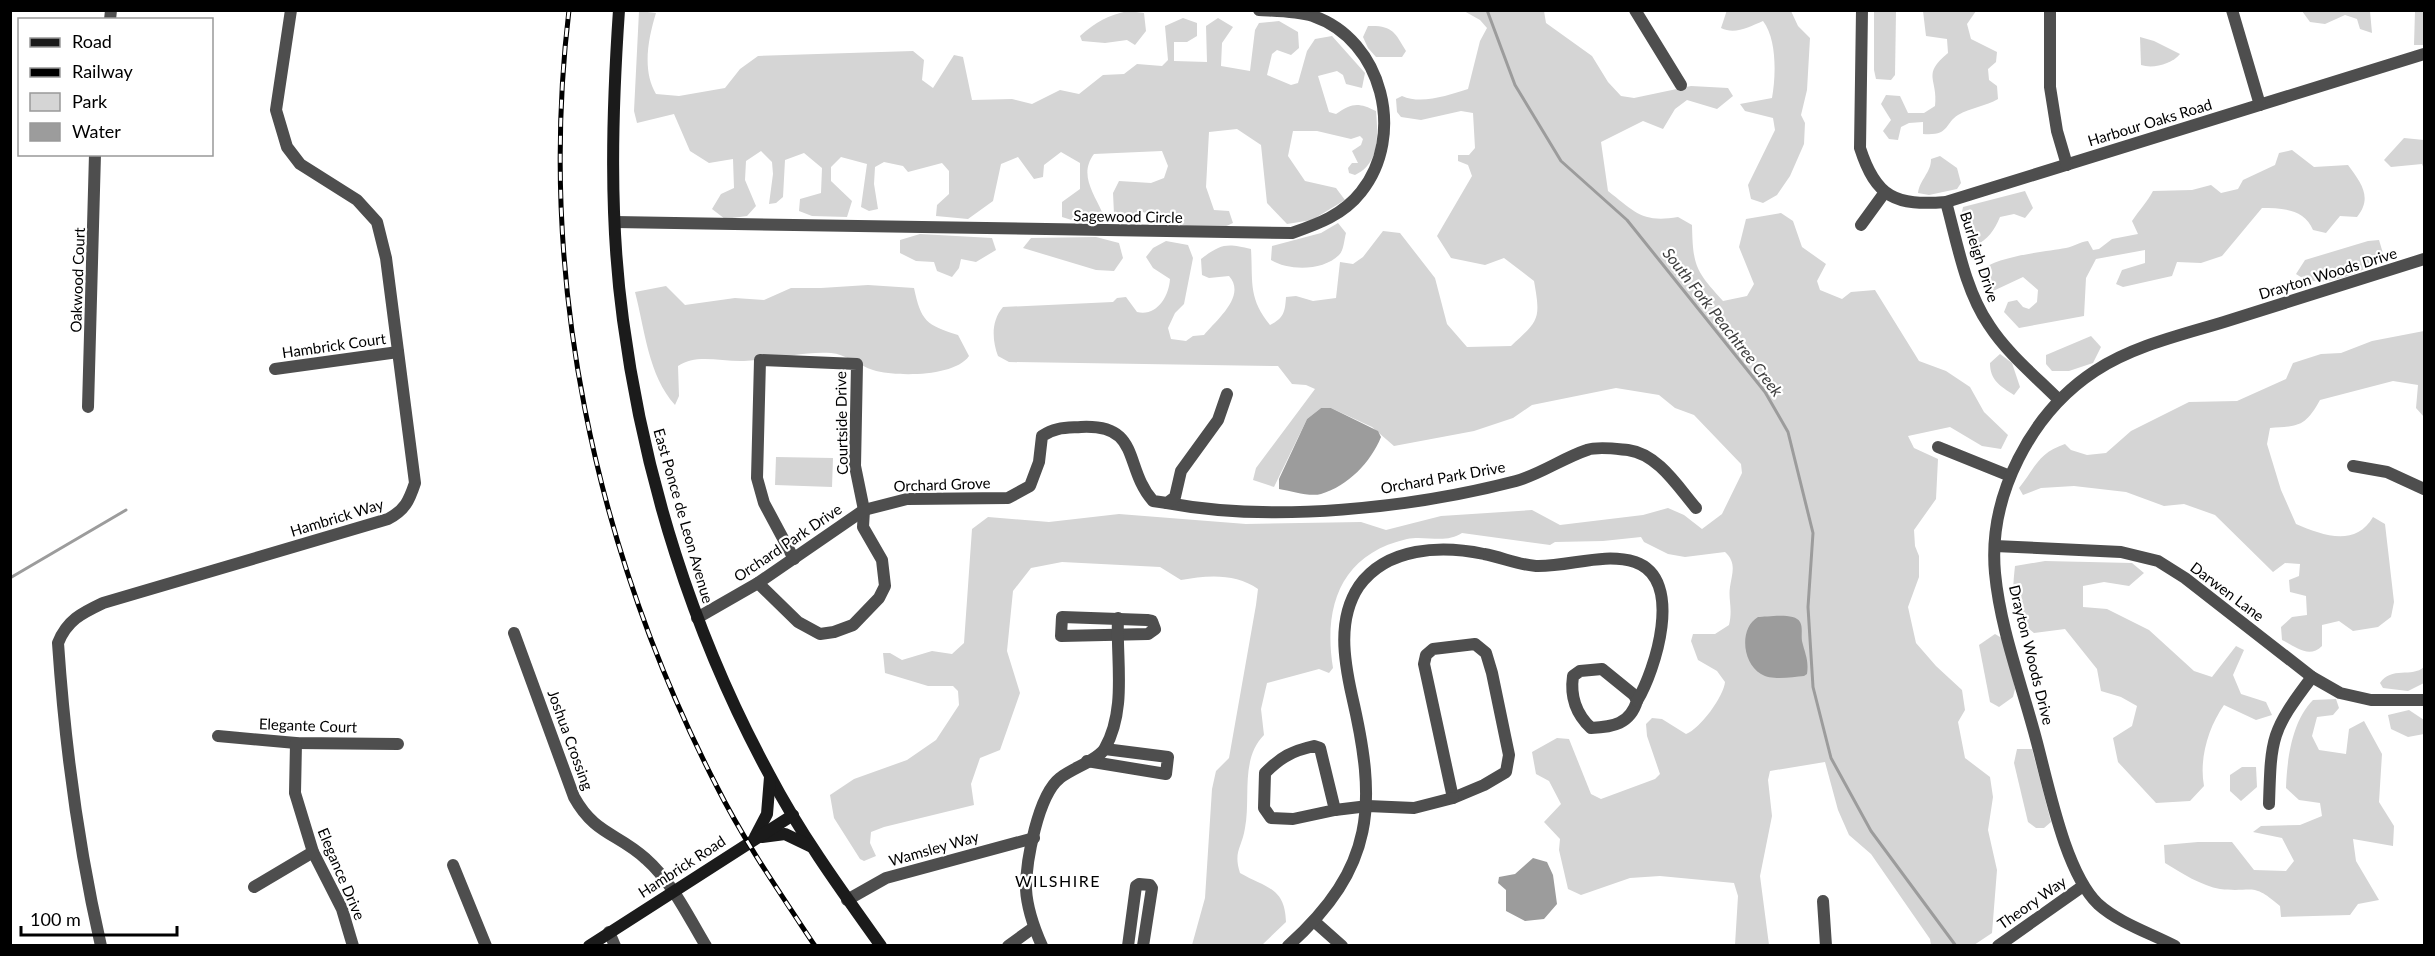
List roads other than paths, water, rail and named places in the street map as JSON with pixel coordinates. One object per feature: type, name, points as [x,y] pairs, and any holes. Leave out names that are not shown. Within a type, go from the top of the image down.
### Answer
[{"type":"main road","name":"East Ponce de Leon Avenue","points":[[619,10],[612,112],[615,222],[623,319],[640,421],[654,482],[698,618],[731,698],[770,776],[812,848],[881,945]]},
{"type":"main road","points":[[754,838],[767,814],[770,776]]},
{"type":"main road","name":"Hambrick Road","points":[[589,945],[793,815]]},
{"type":"main road","points":[[754,838],[785,834],[800,839],[812,848]]},
{"type":"street","name":"Hambrick Way","points":[[101,945],[77,836],[66,750],[58,643],[64,629],[76,616],[103,603],[388,519],[401,513],[409,502],[415,483],[386,258],[376,222],[357,200],[300,164],[287,147],[276,110],[291,10]]},
{"type":"street","name":"Sagewood Circle","points":[[615,222],[1292,233],[1324,222],[1344,210],[1361,192],[1375,171],[1385,127],[1383,96],[1370,66],[1354,44],[1330,24],[1312,16],[1259,10]]},
{"type":"street","points":[[1635,10],[1681,85]]},
{"type":"street","name":"Harbour Oaks Road","points":[[1862,10],[1860,148],[1866,167],[1885,192],[1914,205],[1946,202],[2424,54]]},
{"type":"street","points":[[2050,10],[2050,87],[2057,131],[2067,165]]},
{"type":"street","points":[[2232,10],[2260,105]]},
{"type":"street","name":"Oakwood Court","points":[[88,407],[95,156]]},
{"type":"street","points":[[1861,225],[1885,192]]},
{"type":"street","name":"Burleigh Drive","points":[[1946,202],[1966,273],[1988,324],[2059,400]]},
{"type":"street","name":"Drayton Woods Drive","points":[[2175,945],[2117,917],[2098,904],[2083,886],[2066,846],[2002,613],[1995,572],[1998,520],[2010,476],[2034,432],[2059,400],[2096,370],[2144,347],[2424,259]]},
{"type":"street","name":"Hambrick Court","points":[[275,369],[398,352]]},
{"type":"street","name":"Courtside Drive","points":[[794,559],[764,503],[757,478],[757,400],[760,360],[857,364],[855,466],[864,510]]},
{"type":"street","points":[[1167,503],[1175,497],[1181,471],[1218,420],[1227,394]]},
{"type":"street","name":"Orchard Grove","points":[[864,510],[907,499],[1008,498],[1030,486],[1039,462],[1042,436],[1052,428],[1102,426],[1119,434],[1128,448],[1143,490],[1153,501],[1167,503]]},
{"type":"street","points":[[1938,447],[2010,476]]},
{"type":"street","name":"Orchard Park Drive","points":[[1167,503],[1201,510],[1332,511],[1367,507],[1518,480],[1589,449],[1630,450],[1654,460],[1696,508]]},
{"type":"street","points":[[2354,466],[2387,471],[2424,489]]},
{"type":"street","points":[[758,583],[798,621],[820,634],[854,625],[879,598],[885,586],[882,560],[863,527],[864,510]]},
{"type":"street","name":"Orchard Park Drive","points":[[698,618],[758,583],[864,510]]},
{"type":"street","name":"Darwen Lane","points":[[1995,546],[2121,552],[2158,561],[2185,578],[2312,676],[2340,693],[2356,698],[2424,700]]},
{"type":"street","points":[[1288,945],[1315,922],[1354,863],[1364,836],[1368,806],[1353,697],[1343,662],[1346,618],[1359,586],[1380,566],[1406,553],[1439,549],[1482,553],[1538,566],[1570,565],[1605,558],[1637,562],[1651,574],[1658,586],[1662,608],[1659,653],[1634,711],[1624,722],[1612,727],[1591,728],[1579,717],[1572,692],[1573,676],[1580,670],[1602,669],[1634,695],[1637,701]]},
{"type":"street","points":[[1062,617],[1147,620],[1152,621],[1155,629],[1148,634],[1117,636],[1061,636],[1062,617]]},
{"type":"street","points":[[1042,945],[1033,928],[1026,888],[1034,838],[1046,794],[1059,778],[1105,749],[1118,708],[1120,676],[1118,618]]},
{"type":"street","name":"Joshua Crossing","points":[[514,633],[574,797],[581,810],[599,829],[645,857],[672,891],[706,945]]},
{"type":"street","points":[[1335,810],[1320,748],[1314,746],[1291,752],[1280,758],[1265,773],[1264,808],[1271,818],[1293,819],[1368,806],[1414,808],[1454,798],[1506,772],[1509,755],[1492,673],[1486,653],[1475,644],[1433,649],[1426,655],[1424,664],[1454,798]]},
{"type":"street","points":[[2269,804],[2270,749],[2274,733],[2285,713],[2312,676]]},
{"type":"street","name":"Elegante Court","points":[[218,736],[296,743],[398,744]]},
{"type":"street","name":"Elegance Drive","points":[[296,743],[295,793],[313,852],[342,909],[353,945]]},
{"type":"street","points":[[1087,761],[1166,774],[1168,757],[1105,749]]},
{"type":"street","name":"Wamsley Way","points":[[848,900],[861,890],[886,878],[1034,838]]},
{"type":"street","points":[[254,887],[313,852]]},
{"type":"street","points":[[453,865],[486,945]]},
{"type":"street","points":[[1128,945],[1136,886],[1139,884],[1150,885],[1152,888],[1143,945]]},
{"type":"street","name":"Theory Way","points":[[1998,945],[2083,886]]},
{"type":"street","points":[[1823,901],[1826,945]]},
{"type":"street","points":[[1315,922],[1342,945]]},
{"type":"street","points":[[1008,945],[1033,928]]},
{"type":"street","points":[[609,932],[615,945]]},
{"type":"water","points":[[1321,408],[1331,408],[1378,431],[1381,437],[1377,446],[1357,472],[1331,490],[1311,495],[1279,489],[1279,479],[1307,419]]},
{"type":"water","points":[[1787,616],[1800,622],[1807,674],[1776,678],[1761,674],[1755,669],[1745,646],[1748,629],[1758,617]]},
{"type":"water","points":[[1533,858],[1547,862],[1553,875],[1557,904],[1544,919],[1525,921],[1506,911],[1506,890],[1498,883],[1499,877],[1515,874]]},
{"type":"waterway","name":"South Fork Peachtree Creek","points":[[1487,10],[1515,85],[1561,161],[1627,220],[1765,392],[1788,432],[1813,533],[1808,607],[1813,687],[1831,758],[1871,831],[1956,946]]},
{"type":"waterway","points":[[10,578],[126,510]]},
{"type":"railway","points":[[569,10],[561,110],[561,210],[569,310],[585,408],[607,506],[637,601],[673,694],[716,785],[750,847],[815,946]]},
{"type":"district","name":"WILSHIRE","points":[[1058,881]]}]
